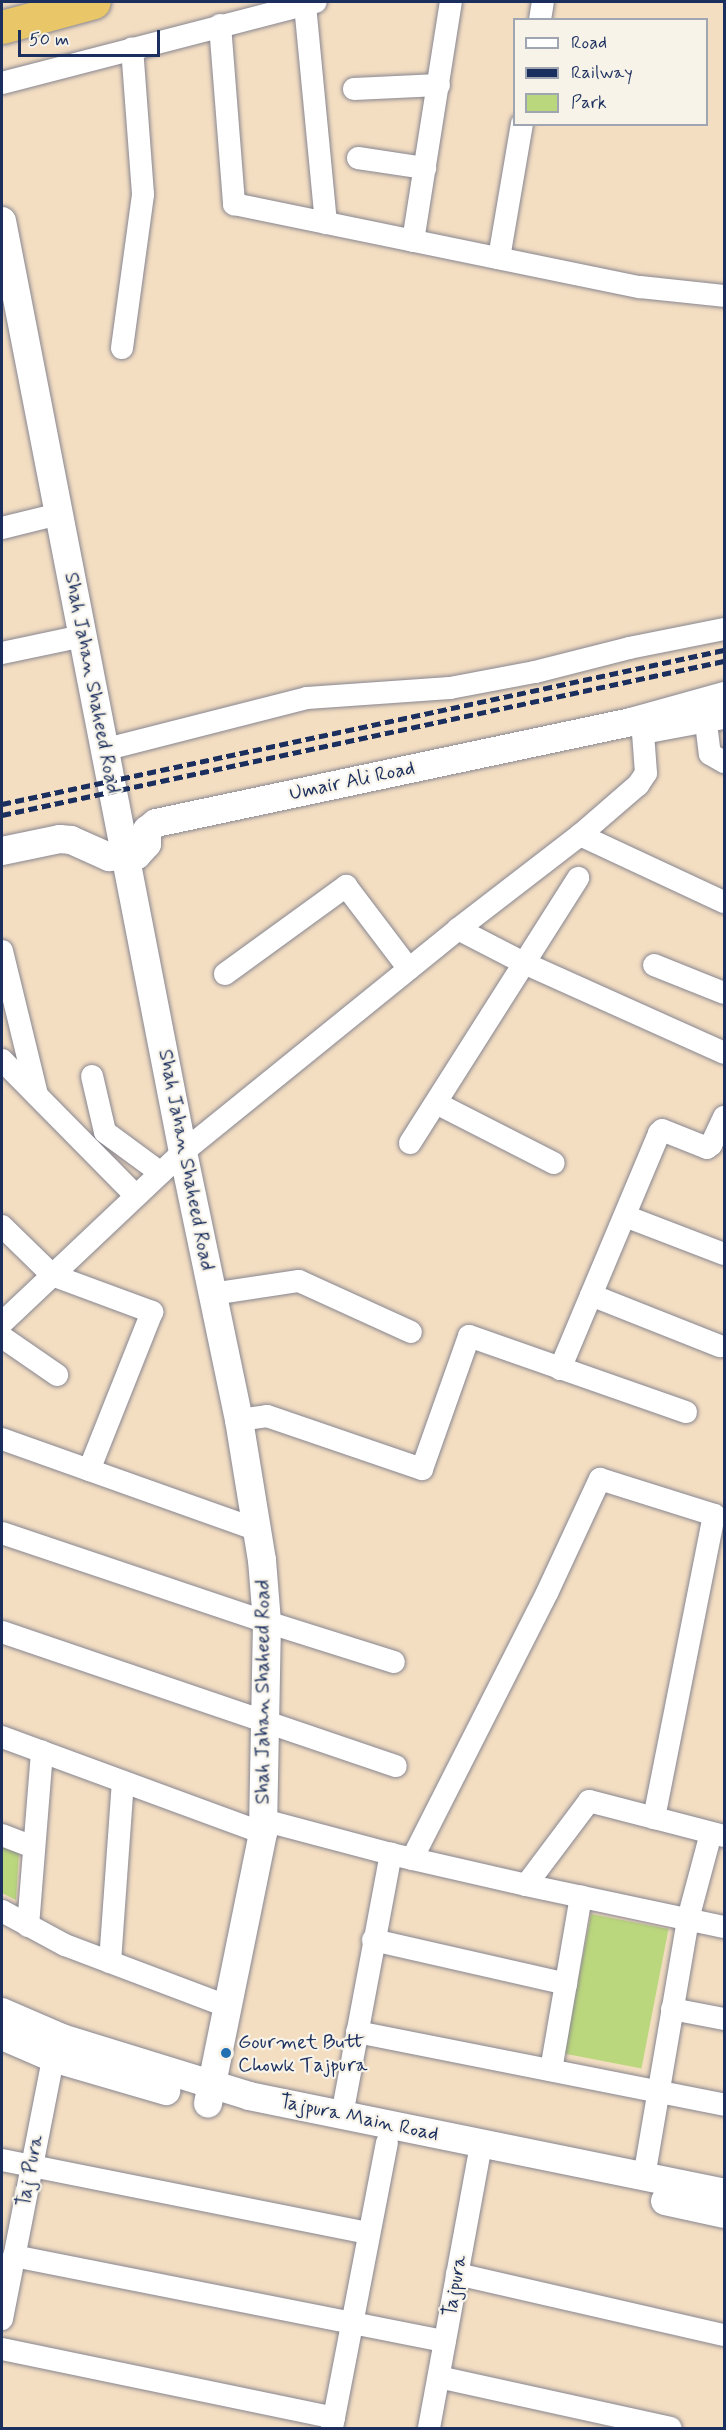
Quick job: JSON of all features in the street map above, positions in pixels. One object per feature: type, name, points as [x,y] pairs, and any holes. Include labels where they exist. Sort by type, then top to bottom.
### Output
[{"type":"highway","points":[[2,27],[94,2]]},
{"type":"street","points":[[413,241],[451,2]]},
{"type":"street","points":[[540,18],[543,2]]},
{"type":"street","points":[[2,83],[311,3],[326,223]]},
{"type":"street","points":[[220,25],[234,204],[640,287],[724,296]]},
{"type":"street","points":[[122,348],[143,194],[132,48]]},
{"type":"street","points":[[354,89],[439,85]]},
{"type":"street","points":[[499,258],[522,126]]},
{"type":"street","points":[[358,158],[425,168]]},
{"type":"street","name":"Shah Jahan Shaheed Road","points":[[2,221],[183,1152],[239,1420],[257,1530],[267,1622],[263,1827],[210,2094]]},
{"type":"street","points":[[2,528],[59,514]]},
{"type":"street","points":[[106,749],[307,698],[450,688],[535,672],[629,648],[724,629]]},
{"type":"street","points":[[2,653],[83,636]]},
{"type":"street","name":"Umair Ali Road","points":[[127,857],[137,855],[144,850],[147,830],[156,823],[637,727],[724,696]]},
{"type":"street","points":[[2,1323],[183,1152],[458,929],[580,835],[638,785],[646,773],[637,727],[715,720],[710,754],[724,762]]},
{"type":"street","points":[[580,835],[724,902]]},
{"type":"street","points":[[2,851],[60,839],[71,840],[109,857],[127,857]]},
{"type":"street","points":[[410,1143],[578,878]]},
{"type":"street","points":[[225,975],[346,886],[409,969]]},
{"type":"street","points":[[458,929],[524,963],[724,1053]]},
{"type":"street","points":[[2,951],[38,1096]]},
{"type":"street","points":[[654,964],[724,993]]},
{"type":"street","points":[[2,1060],[136,1196]]},
{"type":"street","points":[[92,1076],[105,1132],[161,1173]]},
{"type":"street","points":[[436,1103],[554,1163]]},
{"type":"street","points":[[560,1369],[662,1130],[706,1148],[711,1145],[724,1117]]},
{"type":"street","points":[[625,1216],[724,1254]]},
{"type":"street","points":[[2,1226],[52,1275],[152,1312],[89,1470]]},
{"type":"street","points":[[212,1294],[299,1281],[411,1332]]},
{"type":"street","points":[[591,1295],[720,1346]]},
{"type":"street","points":[[239,1420],[267,1416],[422,1469],[469,1336],[686,1412]]},
{"type":"street","points":[[2,1337],[57,1375]]},
{"type":"street","points":[[2,1439],[257,1530]]},
{"type":"street","points":[[342,2115],[373,1940],[402,1857],[547,1593],[600,1479],[714,1515],[654,1818]]},
{"type":"street","points":[[2,1533],[394,1662]]},
{"type":"street","points":[[2,1632],[396,1766]]},
{"type":"street","points":[[2,1737],[123,1782],[263,1827],[526,1886],[724,1927]]},
{"type":"street","points":[[28,1926],[42,1752]]},
{"type":"street","points":[[110,1962],[123,1782]]},
{"type":"street","points":[[526,1886],[589,1801],[718,1835],[688,1919],[644,2177]]},
{"type":"street","points":[[2,1835],[33,1847]]},
{"type":"street","points":[[551,2070],[581,1897]]},
{"type":"street","points":[[2,1911],[65,1945],[229,2007]]},
{"type":"street","points":[[373,1940],[566,1984]]},
{"type":"street","points":[[672,2009],[724,2019]]},
{"type":"street","name":"Tajpura Main Road","points":[[2,2012],[62,2038],[210,2094],[249,2096],[342,2115],[479,2153],[724,2214]]},
{"type":"street","points":[[357,2032],[724,2105]]},
{"type":"street","name":"Tajpura Main Road","points":[[2,2036],[53,2058],[210,2094],[387,2143],[479,2153],[644,2177],[724,2193]]},
{"type":"street","name":"Taj Pura","points":[[2,2319],[53,2058]]},
{"type":"street","points":[[2,2349],[333,2423],[387,2143]]},
{"type":"street","name":"Tajpura","points":[[429,2428],[479,2153]]},
{"type":"street","points":[[2,2160],[368,2233]]},
{"type":"street","points":[[14,2256],[445,2341]]},
{"type":"street","points":[[457,2274],[724,2335]]},
{"type":"street","points":[[439,2378],[670,2428]]},
{"type":"green space","points":[[2,1845],[19,1852],[16,1900],[2,1893]]},
{"type":"green space","points":[[591,1914],[669,1929],[641,2068],[564,2053]]},
{"type":"railway","points":[[2,804],[724,650]]},
{"type":"railway","points":[[2,815],[724,661]]},
{"type":"place","name":"Gourmet Butt Chowk Tajpura","points":[[226,2053]]}]
